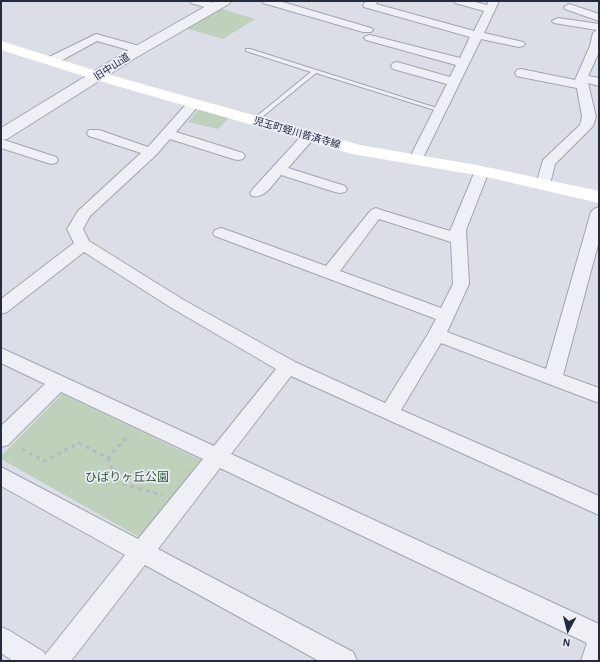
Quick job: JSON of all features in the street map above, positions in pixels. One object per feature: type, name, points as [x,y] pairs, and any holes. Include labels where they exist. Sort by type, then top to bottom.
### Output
[{"type":"main road","name":"児玉町蛭川普済寺線","points":[[3,48],[358,150],[482,171],[599,197]]},
{"type":"street","points":[[195,1],[219,4]]},
{"type":"street","points":[[267,1],[463,63]]},
{"type":"street","points":[[373,1],[368,4],[476,34],[519,44]]},
{"type":"street","points":[[416,159],[476,34],[492,5],[459,1]]},
{"type":"street","name":"旧中山道","points":[[1,135],[139,50],[219,4]]},
{"type":"street","points":[[569,7],[599,18]]},
{"type":"street","points":[[543,184],[548,162],[586,126],[593,123],[589,117],[582,82],[599,35],[558,21]]},
{"type":"street","points":[[51,61],[96,37],[139,50]]},
{"type":"street","points":[[397,66],[454,82]]},
{"type":"street","points":[[521,73],[582,82],[599,82]]},
{"type":"street","points":[[194,104],[151,152],[83,214],[75,228],[84,244],[176,303],[288,367],[599,506]]},
{"type":"street","points":[[94,133],[151,152]]},
{"type":"street","points":[[168,134],[238,156]]},
{"type":"street","points":[[257,193],[309,136]]},
{"type":"street","points":[[1,143],[51,160]]},
{"type":"street","points":[[278,170],[340,189]]},
{"type":"street","points":[[389,413],[437,335],[461,284],[458,230],[482,171]]},
{"type":"street","points":[[553,378],[599,212]]},
{"type":"street","points":[[329,273],[376,213],[458,239]]},
{"type":"street","points":[[220,233],[446,316]]},
{"type":"street","points":[[1,308],[84,244]]},
{"type":"street","points":[[437,335],[599,396]]},
{"type":"street","points":[[1,355],[599,636]]},
{"type":"street","points":[[55,661],[288,367]]},
{"type":"street","points":[[1,439],[59,382]]},
{"type":"street","points":[[1,476],[344,661]]},
{"type":"street","points":[[1,640],[35,661]]},
{"type":"street","points":[[594,661],[599,644]]},
{"type":"lane","points":[[248,50],[440,110]]},
{"type":"lane","points":[[254,121],[315,71]]},
{"type":"path","points":[[108,458],[141,421]]},
{"type":"path","points":[[22,449],[44,461],[79,443],[108,458],[116,482],[158,493],[180,503]]},
{"type":"green space","points":[[219,8],[255,19],[223,39],[185,28]]},
{"type":"green space","points":[[199,109],[229,118],[218,129],[188,122]]},
{"type":"green space","name":"ひばりヶ丘公園","points":[[62,394],[203,461],[139,537],[1,459],[1,456]]}]
